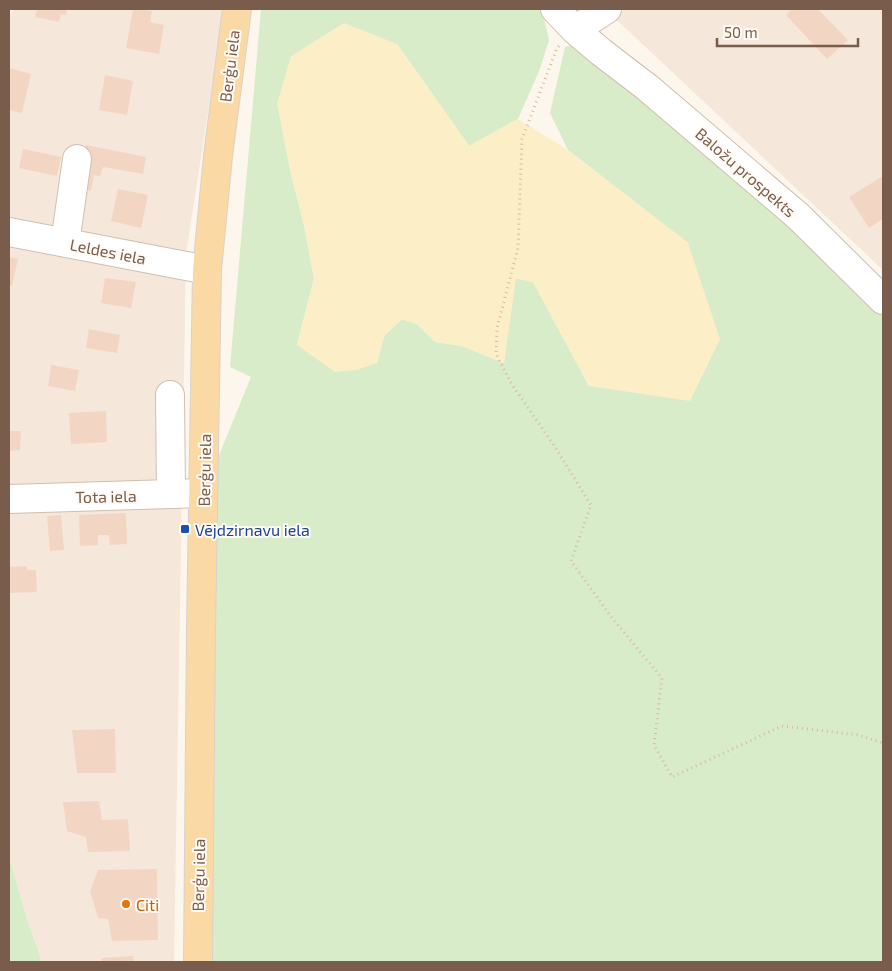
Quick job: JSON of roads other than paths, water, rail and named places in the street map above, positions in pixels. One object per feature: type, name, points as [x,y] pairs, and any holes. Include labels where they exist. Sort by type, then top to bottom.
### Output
[{"type":"main road","name":"Berģu iela","points":[[198,962],[207,270],[218,156],[237,9]]},
{"type":"street","points":[[555,9],[575,30],[607,9]]},
{"type":"street","name":"Baložu prospekts","points":[[575,30],[648,88],[798,216],[883,300]]},
{"type":"street","points":[[65,243],[77,159]]},
{"type":"street","name":"Leldes iela","points":[[9,232],[207,270]]},
{"type":"street","points":[[170,395],[171,494]]},
{"type":"street","name":"Tota iela","points":[[9,499],[204,494]]},
{"type":"place","name":"Vējdzirnavu iela","points":[[185,529]]},
{"type":"place","name":"Citi","points":[[126,904]]}]
